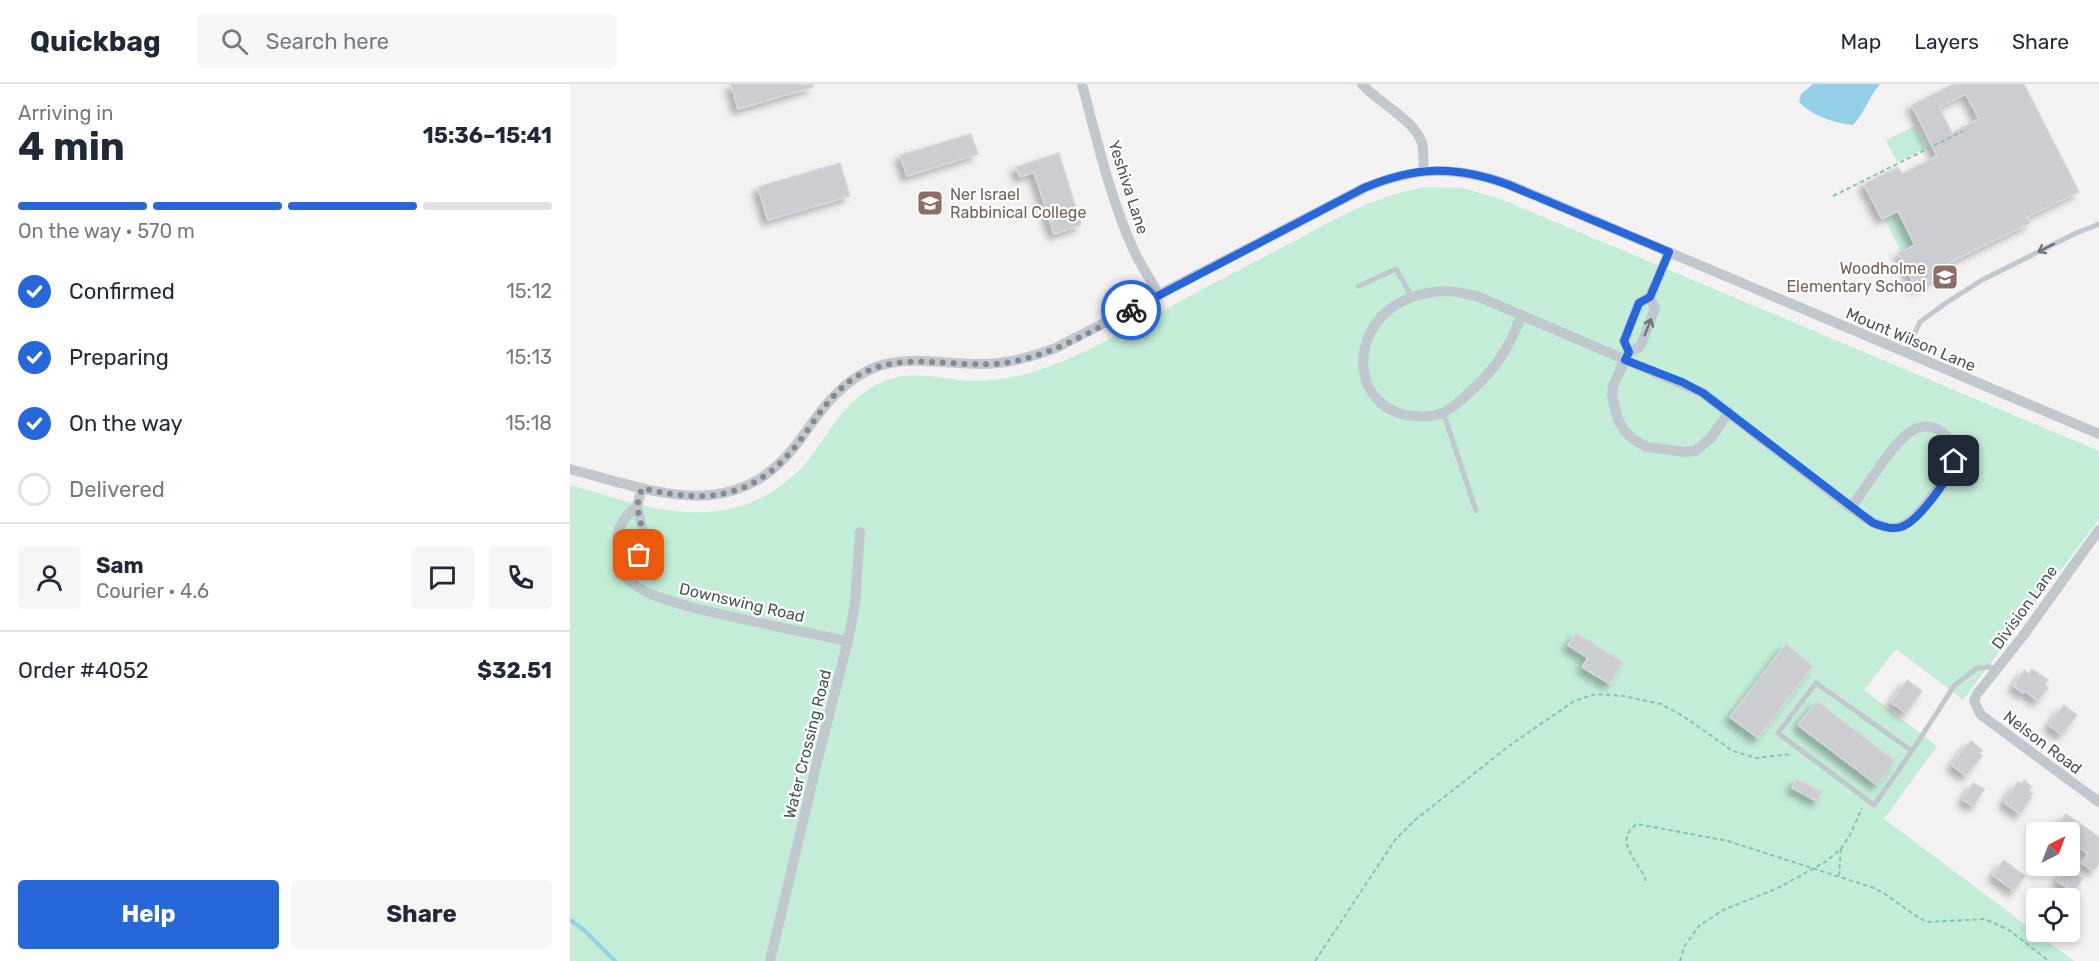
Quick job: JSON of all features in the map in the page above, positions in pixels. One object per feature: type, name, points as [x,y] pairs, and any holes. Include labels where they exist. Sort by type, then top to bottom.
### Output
[{"type":"street","name":"Yeshiva Lane","points":[[1082,84],[1103,163],[1134,251],[1159,295]]},
{"type":"street","points":[[1362,84],[1412,127],[1422,143],[1424,171]]},
{"type":"street","name":"Mount Wilson Lane","points":[[570,469],[676,495],[704,497],[741,489],[768,475],[781,464],[834,395],[862,373],[889,363],[909,360],[992,364],[1022,359],[1056,348],[1364,188],[1403,174],[1424,171],[1465,172],[1487,177],[2099,434]]},
{"type":"street","points":[[1627,356],[1624,341],[1639,303],[1650,297],[1669,252]]},
{"type":"street","points":[[1521,316],[1509,346],[1493,370],[1469,393],[1443,412],[1418,417],[1392,411],[1373,394],[1365,377],[1363,349],[1372,330],[1386,312],[1412,297],[1428,292],[1453,290],[1479,297],[1521,316],[1627,356],[1692,388],[1729,412],[1851,508],[1873,523],[1889,528],[1904,526],[1912,521],[1953,467],[1954,453],[1945,434],[1930,426],[1912,429],[1900,440],[1851,508]]},
{"type":"street","points":[[1650,297],[1655,309],[1640,347],[1627,356],[1613,386],[1614,408],[1624,430],[1634,440],[1647,447],[1684,452],[1695,451],[1710,439],[1729,412]]},
{"type":"street","points":[[632,583],[643,533],[637,506],[642,488]]},
{"type":"street","points":[[632,583],[619,567],[617,544],[623,517],[637,506]]},
{"type":"street","name":"Division Lane","points":[[1974,701],[2099,530]]},
{"type":"street","name":"Water Crossing Road","points":[[770,961],[848,641],[855,604],[860,532]]},
{"type":"street","name":"Downswing Road","points":[[632,583],[663,599],[725,615],[848,641]]},
{"type":"street","name":"Nelson Road","points":[[1974,701],[1981,715],[2099,802]]},
{"type":"lane","points":[[1906,354],[1920,322],[1946,303],[1982,280],[2099,224]]},
{"type":"lane","points":[[1359,286],[1395,269],[1412,297]]},
{"type":"lane","points":[[1443,412],[1476,511]]},
{"type":"lane","points":[[1912,751],[1816,683],[1778,733],[1874,805],[1912,751],[1954,686],[1977,668],[1997,669]]},
{"type":"path","points":[[1833,196],[1963,131]]},
{"type":"path","points":[[1315,961],[1395,840],[1415,820],[1509,746],[1574,701],[1596,694],[1623,696],[1661,704],[1683,716],[1733,751],[1756,758],[1804,753]]},
{"type":"path","points":[[1680,961],[1684,947],[1699,926],[1724,910],[1776,889],[1825,862],[1841,849],[1866,799]]},
{"type":"path","points":[[1646,881],[1643,871],[1630,854],[1626,843],[1627,834],[1637,824],[1728,840],[1839,876],[1889,895],[1918,918],[1927,922],[1985,919],[2009,930],[2049,961]]},
{"type":"path","points":[[1839,876],[1841,849]]},
{"type":"green space","points":[[1915,126],[1926,148],[1897,162],[1886,140]]},
{"type":"green space","points":[[1425,187],[1463,188],[1503,200],[2099,451],[2099,519],[1963,700],[1896,649],[1864,690],[1937,746],[1884,819],[2026,925],[2026,942],[2049,942],[2074,961],[570,961],[570,485],[666,510],[713,512],[737,507],[761,498],[789,480],[807,462],[851,403],[884,381],[918,375],[974,381],[992,380],[1019,376],[1045,368],[1100,344],[1340,217],[1373,202]]},
{"type":"green space","points":[[1898,211],[1915,245],[1901,252],[1884,218]]},
{"type":"water","points":[[1813,84],[1880,84],[1853,125],[1824,118],[1799,102],[1801,94]]},
{"type":"building","points":[[731,84],[813,84],[813,87],[738,109]]},
{"type":"building","points":[[1954,84],[2024,84],[2079,192],[2027,217],[2030,223],[1947,264],[1950,271],[1916,288],[1899,253],[1915,245],[1898,211],[1882,219],[1864,184],[1898,167],[1902,174],[1937,156],[1912,105]],"holes":[[[1966,94],[1979,119],[1952,133],[1939,107]]]},
{"type":"building","points":[[971,134],[978,154],[907,176],[900,155]]},
{"type":"building","points":[[1059,153],[1081,225],[1054,234],[1034,172],[1020,177],[1016,167]]},
{"type":"building","points":[[840,163],[850,196],[768,220],[758,187]]},
{"type":"building","points":[[1576,633],[1623,662],[1610,684],[1582,667],[1588,658],[1568,645]]},
{"type":"building","points":[[1786,644],[1813,666],[1758,738],[1730,717]]},
{"type":"building","points":[[2032,669],[2048,680],[2045,685],[2048,688],[2038,701],[2014,686],[2024,670],[2029,674]]},
{"type":"building","points":[[1907,680],[1922,691],[1906,713],[1891,702]]},
{"type":"building","points":[[1817,701],[1895,761],[1877,785],[1798,725]]},
{"type":"building","points":[[2064,705],[2077,715],[2062,735],[2049,725]]},
{"type":"building","points":[[1971,741],[1982,750],[1980,753],[1982,756],[1966,776],[1952,765]]},
{"type":"building","points":[[1796,779],[1822,792],[1817,801],[1792,788]]},
{"type":"building","points":[[2024,780],[2032,787],[2029,790],[2033,793],[2020,814],[2005,803],[2005,800],[2018,782],[2021,784]]},
{"type":"building","points":[[1973,783],[1984,789],[1974,806],[1963,800]]},
{"type":"building","points":[[2066,814],[2077,822],[2059,822]]},
{"type":"building","points":[[2080,824],[2099,837],[2099,863],[2093,871],[2082,863],[2088,854],[2080,848]]},
{"type":"building","points":[[2004,860],[2025,876],[2014,891],[1993,875]]},
{"type":"building","points":[[2060,876],[2083,878],[2077,888],[2068,888],[2057,881]]},
{"type":"waterway","points":[[570,920],[584,930],[615,961]]},
{"type":"way so far","points":[[639,555],[643,533],[637,506],[642,488],[704,497],[725,494],[757,481],[781,464],[795,449],[834,395],[862,373],[901,361],[992,364],[1022,359],[1056,348],[1131,310]]},
{"type":"place","name":"Ner Israel Rabbinical College","points":[[930,203]]},
{"type":"place","name":"Woodholme Elementary School","points":[[1945,277]]},
{"type":"route","points":[[1131,310],[1310,215],[1383,180],[1424,171],[1465,172],[1509,185],[1669,252],[1650,297],[1639,303],[1624,341],[1629,352],[1625,360],[1682,382],[1703,393],[1873,523],[1897,528],[1912,521],[1950,472],[1954,461]]}]
